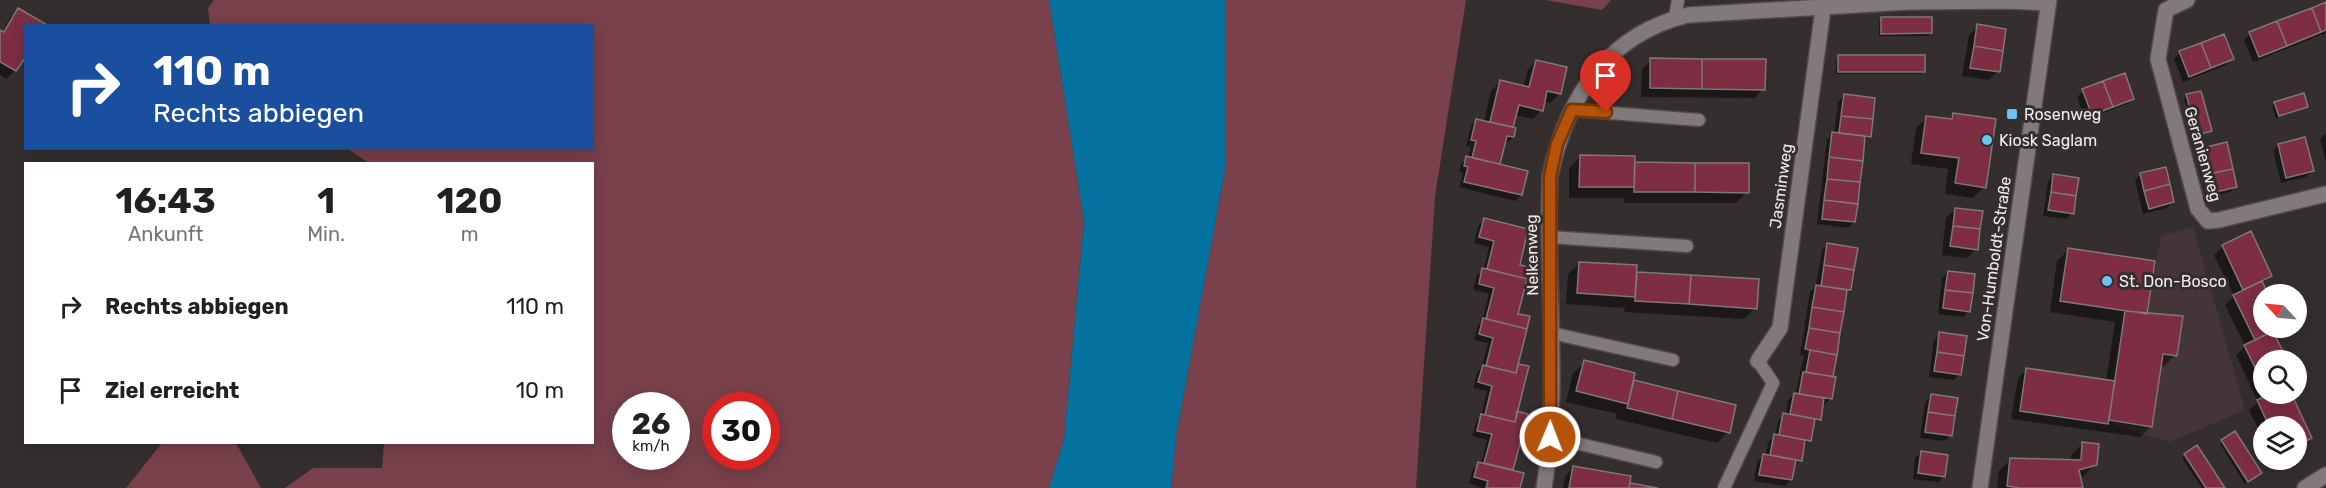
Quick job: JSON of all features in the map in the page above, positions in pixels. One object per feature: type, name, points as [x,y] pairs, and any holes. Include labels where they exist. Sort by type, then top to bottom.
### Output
[{"type":"street","name":"Geranienweg","points":[[2187,0],[2166,10],[2158,59],[2198,209],[2208,221],[2218,220],[2326,194]]},
{"type":"street","name":"Nelkenweg","points":[[1544,488],[1550,437],[1550,176],[1557,144],[1572,110],[1597,71],[1614,51],[1648,29],[1688,15],[1786,8],[1823,9],[1871,3],[2049,1]]},
{"type":"street","name":"Von-Humboldt-Straße","points":[[1980,488],[2049,1]]},
{"type":"street","name":"Jasminweg","points":[[1758,361],[1780,328],[1823,9]]},
{"type":"street","points":[[2305,488],[2326,475]]},
{"type":"lane","points":[[1675,18],[1678,0]]},
{"type":"lane","points":[[1572,110],[1699,120]]},
{"type":"lane","points":[[1549,237],[1687,246]]},
{"type":"lane","points":[[1551,333],[1673,360]]},
{"type":"lane","points":[[1724,488],[1773,383],[1758,361]]},
{"type":"lane","points":[[1550,437],[1656,462]]},
{"type":"shaded area","points":[[214,0],[1049,0],[1084,221],[1064,439],[1049,488],[285,488],[313,468],[382,468],[384,444],[594,444],[594,162],[368,162],[350,150],[594,150],[594,24],[210,24],[208,8]]},
{"type":"shaded area","points":[[1225,0],[1466,0],[1435,196],[1416,488],[1171,488],[1176,436],[1225,169]]},
{"type":"shaded area","points":[[1545,0],[1611,0],[1602,10]]},
{"type":"shaded area","points":[[2193,227],[2245,410],[2169,442],[2108,424],[2125,311],[2147,314],[2161,236]]},
{"type":"shaded area","points":[[161,444],[237,444],[261,488],[126,488]]},
{"type":"water","points":[[1049,0],[1225,0],[1225,169],[1176,436],[1171,488],[1049,488],[1064,439],[1084,221]]},
{"type":"building","points":[[2326,2],[2326,30],[2321,32],[2312,8]]},
{"type":"building","points":[[18,8],[46,24],[24,24],[24,60],[16,71],[0,62],[0,30],[4,32]]},
{"type":"building","points":[[2312,8],[2321,32],[2287,46],[2277,21]]},
{"type":"building","points":[[1881,17],[1932,17],[1932,33],[1881,34]]},
{"type":"building","points":[[2277,21],[2287,46],[2259,57],[2249,32]]},
{"type":"building","points":[[1977,24],[2006,29],[2003,51],[1974,46]]},
{"type":"building","points":[[2224,34],[2234,59],[2211,68],[2201,43]]},
{"type":"building","points":[[2201,43],[2211,68],[2189,77],[2179,51]]},
{"type":"building","points":[[1974,46],[2003,51],[2000,72],[1970,68]]},
{"type":"building","points":[[1838,55],[1925,55],[1925,72],[1838,72]]},
{"type":"building","points":[[1650,58],[1702,59],[1702,89],[1650,88]]},
{"type":"building","points":[[1702,59],[1766,59],[1765,90],[1702,89]]},
{"type":"building","points":[[1536,60],[1567,67],[1561,94],[1547,91],[1543,111],[1519,105],[1513,127],[1490,122],[1500,80],[1529,87]]},
{"type":"building","points":[[2125,73],[2134,99],[2113,107],[2103,81]]},
{"type":"building","points":[[2103,81],[2113,107],[2092,115],[2082,89]]},
{"type":"building","points":[[2201,91],[2212,131],[2197,135],[2186,94]]},
{"type":"building","points":[[2304,93],[2308,107],[2279,116],[2274,102]]},
{"type":"building","points":[[1844,94],[1875,98],[1873,119],[1841,116]]},
{"type":"building","points":[[1953,113],[1996,119],[1986,188],[1955,183],[1959,158],[1921,153],[1926,116],[1952,119]]},
{"type":"building","points":[[1841,116],[1873,119],[1871,137],[1839,133]]},
{"type":"building","points":[[1476,119],[1516,128],[1514,137],[1507,136],[1500,164],[1472,158],[1476,141],[1471,140]]},
{"type":"building","points":[[1832,132],[1865,136],[1863,161],[1829,157]]},
{"type":"building","points":[[2305,137],[2314,171],[2286,178],[2278,144]]},
{"type":"building","points":[[2227,142],[2233,169],[2208,174],[2202,148]]},
{"type":"building","points":[[1580,155],[1635,156],[1634,187],[1579,187]]},
{"type":"building","points":[[1466,156],[1528,171],[1522,195],[1464,182],[1468,167],[1464,166]]},
{"type":"building","points":[[1829,157],[1863,161],[1860,182],[1827,179]]},
{"type":"building","points":[[1635,162],[1695,163],[1695,192],[1634,192]]},
{"type":"building","points":[[1695,163],[1749,163],[1749,193],[1695,192]]},
{"type":"building","points":[[2166,167],[2170,184],[2144,191],[2140,173]]},
{"type":"building","points":[[2233,169],[2237,187],[2212,193],[2208,174]]},
{"type":"building","points":[[2053,174],[2079,178],[2076,196],[2051,192]]},
{"type":"building","points":[[1827,179],[1860,182],[1858,204],[1824,200]]},
{"type":"building","points":[[2170,184],[2174,202],[2149,209],[2144,191]]},
{"type":"building","points":[[2051,192],[2076,196],[2074,214],[2048,210]]},
{"type":"building","points":[[1824,200],[1858,204],[1855,222],[1822,219]]},
{"type":"building","points":[[1955,208],[1983,211],[1980,229],[1953,226]]},
{"type":"building","points":[[1484,218],[1528,229],[1520,265],[1530,267],[1527,279],[1487,269],[1494,241],[1479,237]]},
{"type":"building","points":[[1953,226],[1980,229],[1978,250],[1950,246]]},
{"type":"building","points":[[2251,231],[2272,276],[2243,290],[2222,245]]},
{"type":"building","points":[[1827,243],[1858,248],[1854,270],[1824,265]]},
{"type":"building","name":"St. Don-Bosco","points":[[2068,248],[2155,261],[2147,314],[2060,301]]},
{"type":"building","points":[[1579,262],[1637,265],[1635,297],[1577,293]]},
{"type":"building","points":[[1824,265],[1854,270],[1851,290],[1821,286]]},
{"type":"building","points":[[1482,268],[1527,279],[1518,314],[1530,316],[1527,329],[1486,319],[1494,288],[1479,284]]},
{"type":"building","points":[[1948,271],[1975,274],[1973,293],[1945,290]]},
{"type":"building","points":[[1637,272],[1691,275],[1689,304],[1635,301]]},
{"type":"building","points":[[1691,275],[1759,279],[1757,309],[1689,304]]},
{"type":"building","points":[[1816,285],[1847,290],[1844,312],[1812,307]]},
{"type":"building","points":[[2253,285],[2253,336],[2233,295]]},
{"type":"building","points":[[1945,290],[1973,293],[1970,312],[1943,308]]},
{"type":"building","points":[[1812,307],[1844,312],[1840,333],[1809,328]]},
{"type":"building","points":[[2125,311],[2183,316],[2177,356],[2163,354],[2152,427],[2109,420]]},
{"type":"building","points":[[1483,318],[1527,329],[1516,373],[1486,366],[1493,338],[1479,334]]},
{"type":"building","points":[[1809,328],[1840,333],[1837,355],[1805,349]]},
{"type":"building","points":[[1939,332],[1967,336],[1964,356],[1937,352]]},
{"type":"building","points":[[2258,338],[2276,338],[2282,350],[2253,350],[2253,363],[2244,345]]},
{"type":"building","points":[[1810,350],[1837,355],[1833,377],[1806,372]]},
{"type":"building","points":[[1937,352],[1964,356],[1961,375],[1934,371]]},
{"type":"building","points":[[1584,360],[1635,373],[1628,404],[1576,391]]},
{"type":"building","points":[[1518,364],[1529,366],[1515,422],[1485,415],[1492,386],[1478,382],[1483,365],[1516,373]]},
{"type":"building","points":[[2026,368],[2115,381],[2108,424],[2020,411]]},
{"type":"building","points":[[1803,372],[1836,377],[1832,399],[1799,394]]},
{"type":"building","points":[[1634,380],[1678,391],[1672,419],[1627,408]]},
{"type":"building","points":[[1678,391],[1736,405],[1730,433],[1672,419]]},
{"type":"building","points":[[1794,393],[1824,398],[1821,420],[1790,414]]},
{"type":"building","points":[[1931,394],[1958,398],[1955,416],[1928,412]]},
{"type":"building","points":[[2259,404],[2296,404],[2302,416],[2264,416]]},
{"type":"building","points":[[1517,411],[1528,414],[1513,470],[1484,463],[1492,434],[1477,431],[1481,414],[1515,422]]},
{"type":"building","points":[[1928,412],[1955,416],[1952,436],[1925,432]]},
{"type":"building","points":[[1783,413],[1815,419],[1811,441],[1779,435]]},
{"type":"building","points":[[2307,427],[2312,438],[2307,440]]},
{"type":"building","points":[[2235,431],[2253,459],[2253,470],[2260,470],[2262,473],[2248,482],[2221,440]]},
{"type":"building","points":[[1774,434],[1805,440],[1802,461],[1770,455]]},
{"type":"building","points":[[2082,442],[2099,444],[2097,465],[2079,470],[2083,488],[2007,486],[2010,458],[2081,460]]},
{"type":"building","points":[[2197,445],[2225,488],[2206,488],[2184,454]]},
{"type":"building","points":[[1921,451],[1948,455],[1945,477],[1918,473]]},
{"type":"building","points":[[1763,454],[1796,460],[1792,480],[1759,475]]},
{"type":"building","points":[[1478,462],[1524,473],[1520,488],[1486,488],[1488,481],[1474,477]]},
{"type":"building","points":[[1573,466],[1631,476],[1629,488],[1569,488]]},
{"type":"building","points":[[1630,483],[1658,488],[1629,488]]},
{"type":"place","name":"Rosenweg","points":[[2012,114]]},
{"type":"place","name":"Kiosk Saglam","points":[[1987,140]]},
{"type":"place","name":"St. Don-Bosco","points":[[2107,281]]},
{"type":"route","points":[[1550,437],[1551,274],[1548,209],[1550,176],[1557,144],[1572,110],[1606,112]]}]
